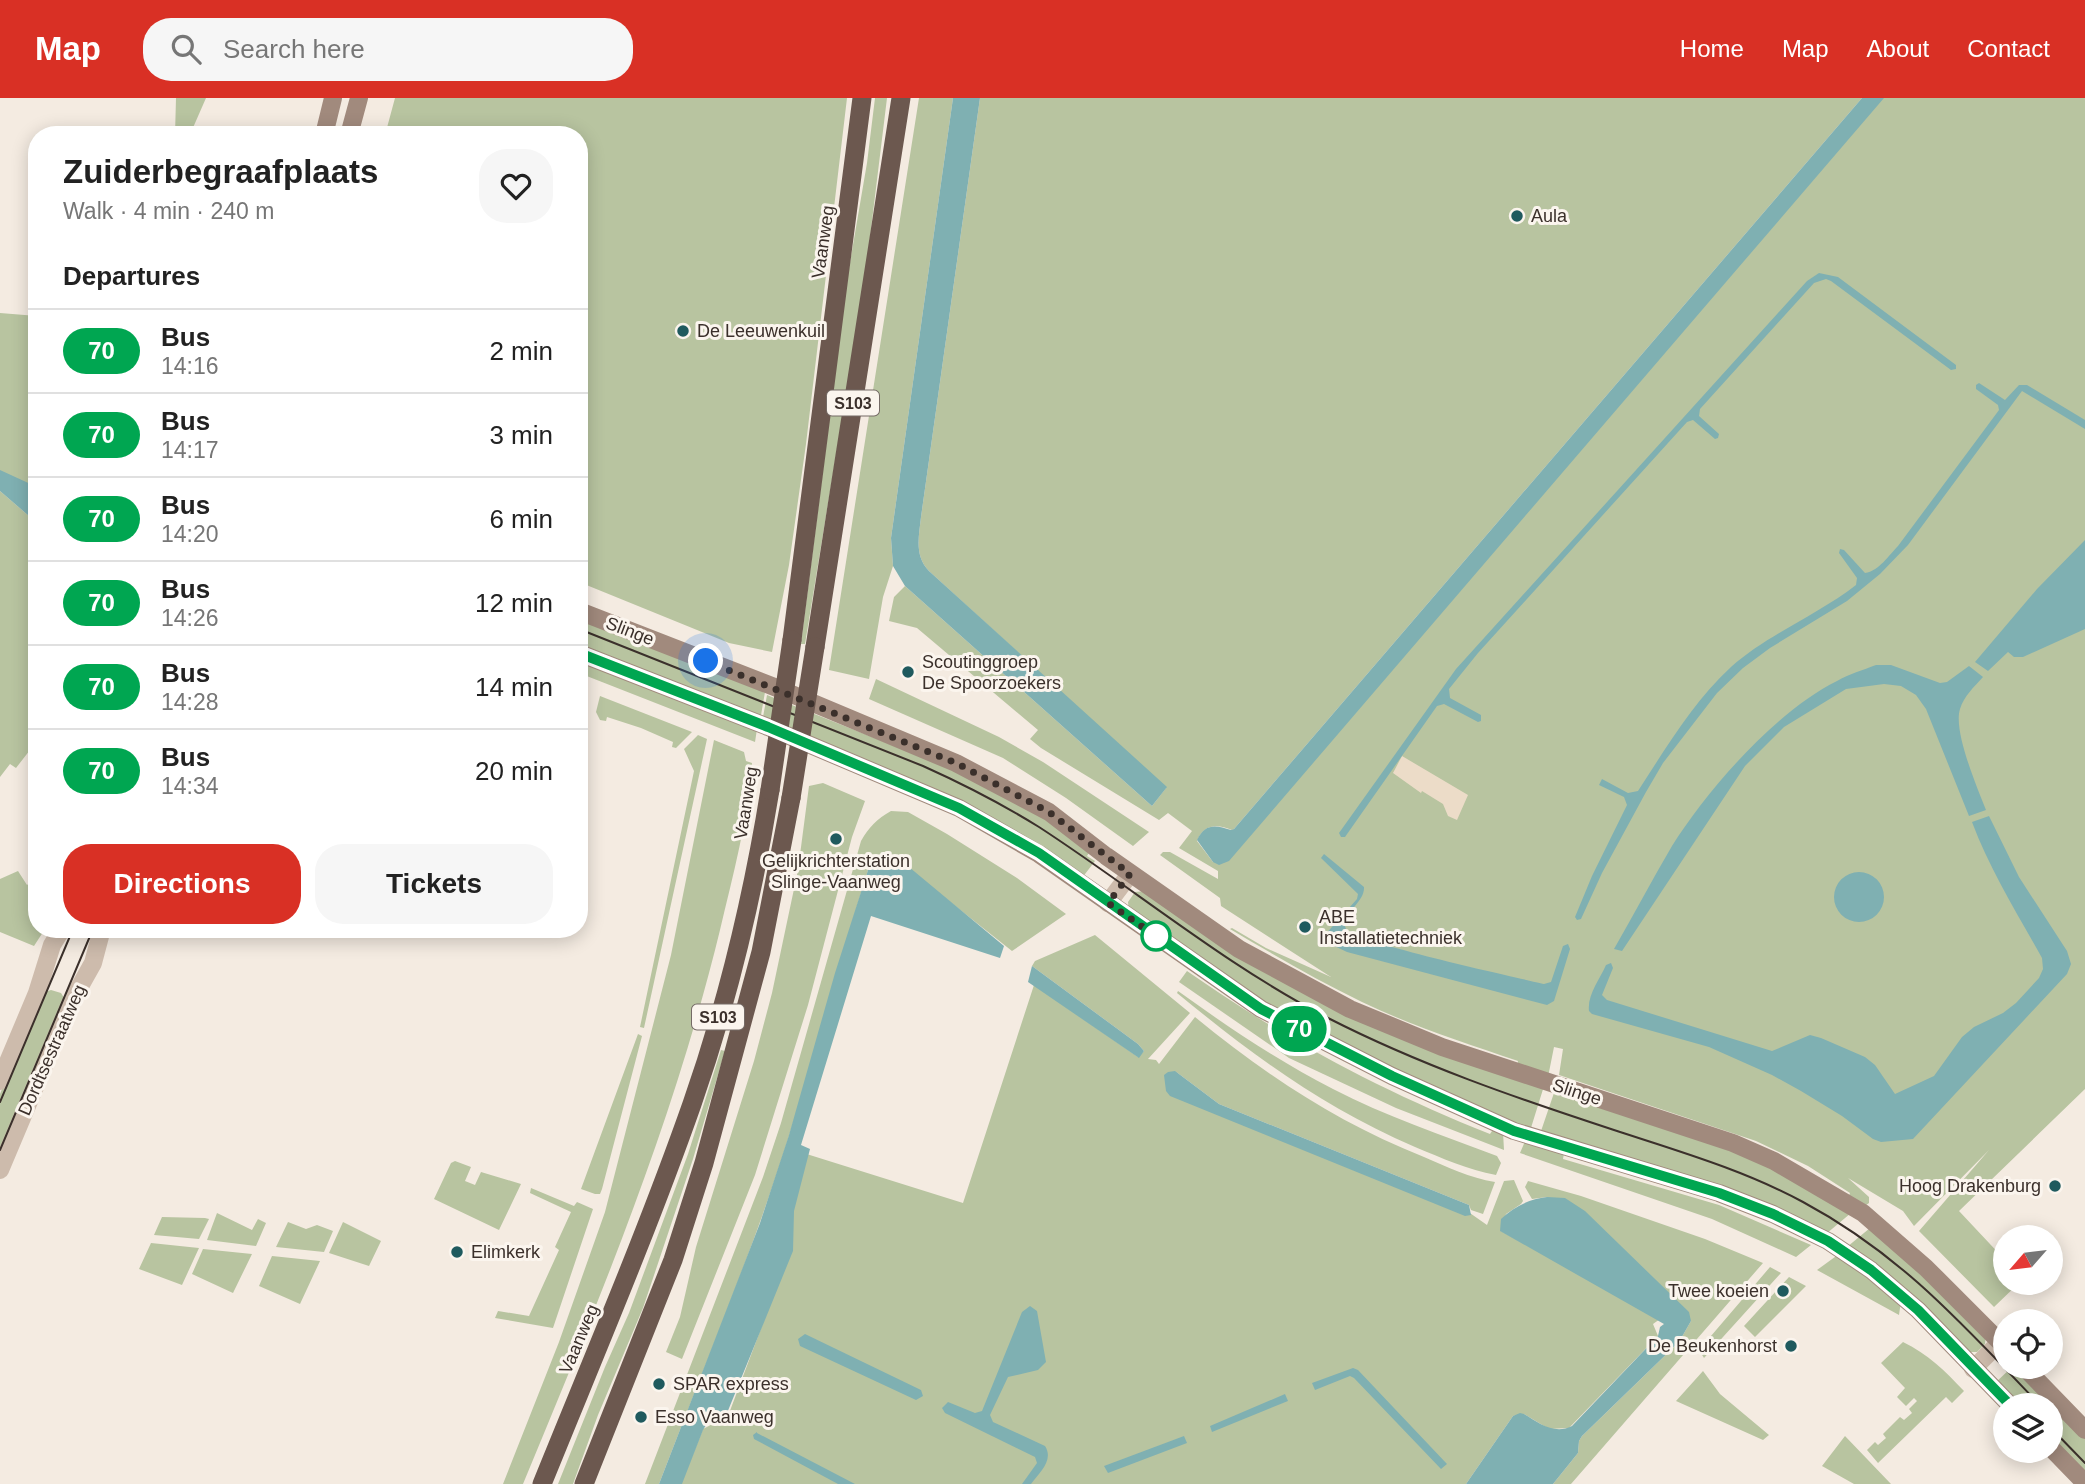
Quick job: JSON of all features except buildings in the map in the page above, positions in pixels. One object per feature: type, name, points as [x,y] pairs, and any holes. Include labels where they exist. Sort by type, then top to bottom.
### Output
[{"type":"highway","name":"Vaanweg","points":[[542,1484],[614,1311],[693,1102],[739,941],[762,842],[792,640],[862,98]]},
{"type":"highway","name":"S103","points":[[584,1484],[673,1259],[724,1094],[761,952],[791,798],[901,98]]},
{"type":"highway","points":[[646,1331],[647,1366]]},
{"type":"main road","points":[[326,126],[333,98]]},
{"type":"main road","points":[[351,126],[359,98]]},
{"type":"main road","name":"Slinge","points":[[588,615],[782,690],[956,763],[1049,812],[1130,874],[1238,949],[1350,1009],[1442,1047],[1733,1143],[1774,1160],[1863,1213],[1926,1268],[1993,1335]]},
{"type":"main road","points":[[588,657],[768,727],[959,808],[1039,853],[1261,1009],[1392,1076],[1514,1131],[1719,1193],[1773,1214],[1828,1241],[1881,1278],[1918,1310],[1998,1393]]},
{"type":"main road","points":[[2036,1379],[2085,1430]]},
{"type":"main road","points":[[2063,1460],[2085,1483]]},
{"type":"street","points":[[1108,903],[1130,874]]},
{"type":"street","name":"Dordtsestraatweg","points":[[0,1081],[57,938]]},
{"type":"street","name":"Dordtsestraatweg","points":[[0,1170],[70,1004],[93,962],[100,938]]},
{"type":"street","name":"Slinge","points":[[1973,1369],[1993,1353]]},
{"type":"green space","points":[[176,98],[206,98],[194,126],[175,126]]},
{"type":"green space","name":"De Leeuwenkuil","points":[[395,98],[847,98],[806,444],[789,565],[772,652],[729,643],[588,586],[588,126],[387,126]]},
{"type":"green space","points":[[875,98],[887,98],[865,278],[805,644],[801,644],[847,280]]},
{"type":"green space","points":[[919,98],[953,98],[891,538],[893,566],[883,597],[869,679],[829,670]]},
{"type":"green space","points":[[980,98],[1862,98],[1234,829],[1216,826],[1203,831],[1197,841],[1213,862],[1873,98],[2085,98],[2085,1089],[1959,1211],[1993,1247],[1993,1295],[2006,1295],[1994,1307],[1919,1231],[1989,1150],[1914,1226],[1903,1211],[1848,1178],[1869,1197],[1869,1203],[1862,1208],[1848,1198],[1850,1193],[1808,1166],[1756,1141],[1559,1075],[1563,1049],[1554,1047],[1548,1077],[1517,1067],[1518,1061],[1419,1026],[1362,1002],[1230,929],[1331,977],[1221,906],[1220,898],[1160,855],[1170,852],[1218,879],[1218,871],[1179,848],[1192,831],[1168,813],[1159,820],[1041,748],[1030,739],[1038,730],[917,628],[889,621],[894,597],[905,586],[1152,806],[1166,788],[929,571],[919,552],[921,517]]},
{"type":"green space","points":[[0,313],[28,315],[28,492],[0,480]]},
{"type":"green space","points":[[0,491],[28,515],[28,753],[16,768],[10,764],[0,777]]},
{"type":"green space","points":[[588,623],[765,692],[760,721],[588,653]]},
{"type":"green space","points":[[588,662],[757,729],[755,742],[588,677]]},
{"type":"green space","points":[[876,679],[999,737],[1043,762],[1149,832],[1133,846],[1066,798],[1003,758],[869,699]]},
{"type":"green space","points":[[767,695],[962,773],[1044,818],[1090,851],[1087,856],[1095,861],[1082,878],[763,717]]},
{"type":"green space","points":[[600,696],[692,732],[676,748],[672,747],[673,742],[641,728],[607,717],[606,721],[600,720],[596,712]]},
{"type":"green space","points":[[698,735],[707,739],[644,1028],[640,1027],[694,771],[684,749]]},
{"type":"green space","points":[[714,740],[744,752],[746,761],[752,763],[739,847],[701,1002],[657,1142],[632,1211],[551,1416],[523,1484],[503,1484],[559,1342],[605,1212],[671,955]]},
{"type":"green space","points":[[823,783],[865,801],[852,837],[808,1005],[755,1175],[682,1359],[666,1352],[680,1317],[696,1247],[754,1061],[772,993],[798,870],[809,786]]},
{"type":"green space","points":[[891,811],[908,812],[947,834],[1017,878],[1066,914],[1012,951],[896,859],[869,867],[775,1180],[659,1484],[645,1484],[763,1177],[781,1123],[861,841],[874,824]]},
{"type":"green space","points":[[18,871],[28,884],[28,938],[39,938],[34,946],[0,932],[0,879]]},
{"type":"green space","points":[[1145,891],[1235,952],[1544,1086],[1530,1131],[1434,1092],[1259,1000],[1129,912],[1128,902],[1135,892]]},
{"type":"green space","points":[[1095,935],[1190,1013],[1148,1059],[1156,1060],[1159,1064],[1195,1017],[1276,1078],[1362,1129],[1450,1168],[1495,1182],[1483,1214],[1471,1210],[1469,1205],[1219,1104],[1175,1071],[1213,1105],[1467,1211],[1487,1225],[1504,1181],[1514,1180],[1523,1201],[1506,1214],[1501,1231],[1660,1319],[1653,1324],[1658,1336],[1569,1428],[1549,1429],[1524,1414],[1513,1416],[1466,1484],[681,1484],[703,1429],[728,1416],[789,1254],[797,1151],[963,1203],[1034,985],[1138,1057],[1144,1051],[1032,966],[1035,961]]},
{"type":"green space","points":[[1187,971],[1260,1019],[1371,1081],[1490,1134],[1494,1128],[1503,1132],[1504,1150],[1396,1108],[1289,1058],[1179,982]]},
{"type":"green space","points":[[51,990],[61,993],[66,1001],[0,1160],[0,1094],[42,993]]},
{"type":"green space","points":[[1178,991],[1254,1043],[1333,1089],[1393,1117],[1497,1156],[1501,1163],[1496,1175],[1465,1167],[1415,1147],[1349,1115],[1262,1059],[1177,993]]},
{"type":"green space","points":[[638,1034],[642,1036],[602,1189],[600,1194],[595,1194],[581,1189]]},
{"type":"green space","points":[[721,1050],[725,1051],[693,1159],[643,1308],[598,1415],[573,1484],[558,1484],[629,1313],[688,1154]]},
{"type":"green space","points":[[1555,1090],[1771,1165],[1851,1213],[1826,1234],[1540,1134]]},
{"type":"green space","points":[[1526,1139],[1564,1153],[1563,1159],[1719,1205],[1811,1245],[1796,1257],[1712,1219],[1520,1153]]},
{"type":"green space","points":[[455,1161],[471,1167],[465,1181],[475,1185],[481,1172],[521,1184],[499,1230],[434,1199],[451,1163]]},
{"type":"green space","points":[[1528,1181],[1581,1196],[1705,1239],[1763,1263],[1571,1484],[1553,1484],[1578,1453],[1582,1436],[1679,1342],[1691,1321],[1547,1197],[1532,1199],[1525,1187]]},
{"type":"green space","points":[[531,1188],[574,1206],[577,1202],[593,1209],[553,1328],[495,1318],[498,1311],[529,1316],[559,1250],[555,1247],[571,1212],[530,1193]]},
{"type":"green space","points":[[217,1213],[252,1230],[258,1219],[266,1223],[256,1246],[207,1240]]},
{"type":"green space","points":[[162,1217],[209,1219],[199,1239],[154,1235]]},
{"type":"green space","points":[[288,1222],[306,1229],[317,1225],[333,1231],[324,1252],[276,1247]]},
{"type":"green space","points":[[343,1222],[381,1241],[369,1266],[329,1253]]},
{"type":"green space","points":[[1870,1228],[1986,1334],[1985,1344],[1977,1352],[1966,1352],[1847,1247]]},
{"type":"green space","points":[[151,1243],[199,1248],[182,1285],[139,1269]]},
{"type":"green space","points":[[203,1249],[252,1254],[233,1293],[192,1274]]},
{"type":"green space","points":[[1839,1254],[1901,1301],[1899,1315],[1817,1270]]},
{"type":"green space","points":[[272,1256],[320,1261],[300,1304],[259,1286]]},
{"type":"green space","points":[[1770,1267],[1781,1273],[1704,1358],[1699,1350]]},
{"type":"green space","points":[[1789,1277],[1806,1286],[1755,1337],[1744,1326]]},
{"type":"green space","points":[[1903,1342],[1936,1364],[1964,1391],[1952,1403],[1946,1397],[1878,1463],[1867,1450],[1875,1442],[1878,1445],[1886,1438],[1883,1434],[1900,1417],[1904,1420],[1912,1413],[1909,1409],[1917,1401],[1914,1398],[1906,1406],[1897,1397],[1905,1388],[1881,1363]]},
{"type":"green space","points":[[1703,1371],[1720,1394],[1769,1435],[1763,1440],[1676,1401]]},
{"type":"green space","points":[[1999,1379],[2029,1379],[2042,1393],[2003,1393],[1994,1384]]},
{"type":"green space","points":[[2063,1414],[2085,1437],[2085,1478],[2063,1455]]},
{"type":"green space","points":[[1845,1436],[1891,1484],[1854,1484],[1822,1466]]},
{"type":"shaded area","points":[[1402,756],[1468,795],[1457,820],[1448,816],[1443,804],[1422,791],[1421,793],[1393,773]]},
{"type":"water","points":[[953,98],[980,98],[921,517],[919,552],[929,571],[1167,787],[1152,806],[905,586],[893,566],[891,538]]},
{"type":"water","points":[[1862,98],[1884,98],[1229,861],[1219,865],[1213,862],[1197,840],[1200,834],[1211,827],[1234,829]]},
{"type":"water","points":[[1819,273],[1838,277],[1956,365],[1956,369],[1951,370],[1831,281],[1826,279],[1814,283],[1700,409],[1699,416],[1719,434],[1718,438],[1715,439],[1693,420],[1687,422],[1478,653],[1449,689],[1450,698],[1481,715],[1481,721],[1478,722],[1444,704],[1437,706],[1345,837],[1341,837],[1339,833],[1456,669],[1807,281]]},
{"type":"water","points":[[1979,383],[2005,400],[2019,385],[2027,385],[2085,420],[2085,429],[2022,391],[1908,545],[1880,574],[1847,601],[1770,648],[1743,668],[1717,693],[1663,763],[1602,873],[1581,919],[1577,920],[1575,917],[1592,876],[1627,805],[1624,797],[1599,785],[1602,779],[1628,793],[1638,791],[1692,710],[1731,667],[1745,655],[1856,585],[1857,578],[1839,553],[1840,549],[1865,573],[1883,562],[1898,546],[1999,410],[1998,405],[1976,389]]},
{"type":"water","points":[[0,470],[28,483],[28,515],[0,491]]},
{"type":"water","points":[[2085,540],[2085,629],[2023,657],[2014,657],[2008,652],[1988,671],[1975,662],[2037,589]]},
{"type":"water","points":[[1876,665],[1891,665],[1940,683],[1947,682],[1969,666],[1983,677],[1964,700],[1959,719],[1967,759],[1986,810],[1969,816],[1926,709],[1916,695],[1901,686],[1884,684],[1846,689],[1784,727],[1745,766],[1622,951],[1614,949],[1672,846],[1704,800],[1745,753],[1767,731],[1814,694],[1846,676]]},
{"type":"water","points":[[1989,816],[2019,877],[2067,951],[2071,964],[2067,974],[1913,1139],[1881,1142],[1873,1139],[1842,1116],[1772,1075],[1709,1047],[1589,1011],[1594,987],[1606,965],[1611,963],[1613,968],[1602,995],[1607,1000],[1772,1051],[1810,1035],[1821,1038],[1865,1057],[1875,1065],[1895,1094],[1934,1076],[1962,1037],[2016,1003],[2039,978],[2043,969],[2042,958],[1995,874],[1972,822]]},
{"type":"water","points":[[1324,854],[1364,887],[1361,898],[1345,924],[1346,929],[1355,935],[1405,951],[1544,984],[1551,982],[1563,946],[1568,944],[1570,949],[1554,1001],[1547,1005],[1347,952],[1326,942],[1323,937],[1357,899],[1358,894],[1321,858]]},
{"type":"water","points":[[896,859],[909,867],[1004,946],[1000,958],[871,916],[801,1145],[810,1149],[794,1211],[793,1251],[725,1418],[706,1425],[682,1484],[659,1484],[760,1223],[869,867],[876,860]]},
{"type":"water","points":[[1859,872],[1877,879],[1884,897],[1877,915],[1859,922],[1841,915],[1834,897],[1841,879]]},
{"type":"water","points":[[1032,966],[1138,1044],[1144,1051],[1139,1058],[1028,982]]},
{"type":"water","points":[[1175,1071],[1219,1104],[1469,1205],[1471,1215],[1465,1216],[1170,1096],[1166,1091],[1164,1075]]},
{"type":"water","points":[[1547,1197],[1565,1198],[1585,1211],[1689,1312],[1691,1321],[1679,1342],[1582,1436],[1578,1453],[1553,1484],[1466,1484],[1513,1416],[1524,1414],[1553,1429],[1572,1426],[1658,1336],[1660,1327],[1664,1324],[1500,1231],[1501,1219],[1511,1211],[1528,1202]]},
{"type":"water","points":[[1030,1306],[1037,1311],[1046,1362],[1038,1370],[1008,1377],[990,1415],[993,1422],[1045,1446],[1048,1456],[1045,1466],[1031,1484],[1022,1484],[1037,1463],[1035,1457],[945,1413],[942,1408],[948,1402],[975,1413],[982,1411],[1022,1312]]},
{"type":"water","points":[[805,1334],[921,1390],[923,1396],[916,1400],[800,1346],[798,1339]]},
{"type":"water","points":[[1353,1368],[1358,1370],[1447,1464],[1441,1469],[1354,1378],[1350,1376],[1315,1390],[1312,1383]]},
{"type":"water","points":[[1285,1394],[1288,1401],[1212,1432],[1210,1426]]},
{"type":"water","points":[[757,1432],[855,1484],[838,1484],[754,1439],[753,1435]]},
{"type":"water","points":[[1184,1436],[1187,1443],[1108,1473],[1104,1466]]},
{"type":"tram line","points":[[588,633],[923,766],[1011,810],[1075,851],[1253,975],[1363,1035],[1433,1066],[1505,1093],[1734,1171],[1803,1202],[1871,1245],[1901,1269],[1958,1320],[2028,1393]]},
{"type":"tram line","points":[[0,1102],[69,938]]},
{"type":"tram line","points":[[0,1150],[89,938]]},
{"type":"tram line","points":[[2063,1440],[2085,1463]]},
{"type":"bus line","name":"70","points":[[588,657],[768,727],[959,808],[1039,853],[1261,1009],[1392,1076],[1514,1131],[1719,1193],[1773,1214],[1828,1241],[1871,1270],[1918,1310],[1998,1393]]},
{"type":"place","name":"Aula","points":[[1517,216]]},
{"type":"place","name":"De Leeuwenkuil","points":[[683,331]]},
{"type":"place","name":"Scoutinggroep De Spoorzoekers","points":[[908,672]]},
{"type":"place","name":"Gelijkrichterstation Slinge-Vaanweg","points":[[836,839]]},
{"type":"place","name":"ABE Installatietechniek","points":[[1305,927]]},
{"type":"place","name":"Hoog Drakenburg","points":[[2055,1186]]},
{"type":"place","name":"Elimkerk","points":[[457,1252]]},
{"type":"place","name":"Twee koeien","points":[[1783,1291]]},
{"type":"place","name":"De Beukenhorst","points":[[1791,1346]]},
{"type":"place","name":"SPAR express","points":[[659,1384]]},
{"type":"place","name":"Esso Vaanweg","points":[[641,1417]]},
{"type":"route","points":[[706,661],[956,763],[1049,812],[1130,874],[1108,903],[1156,936]]}]
